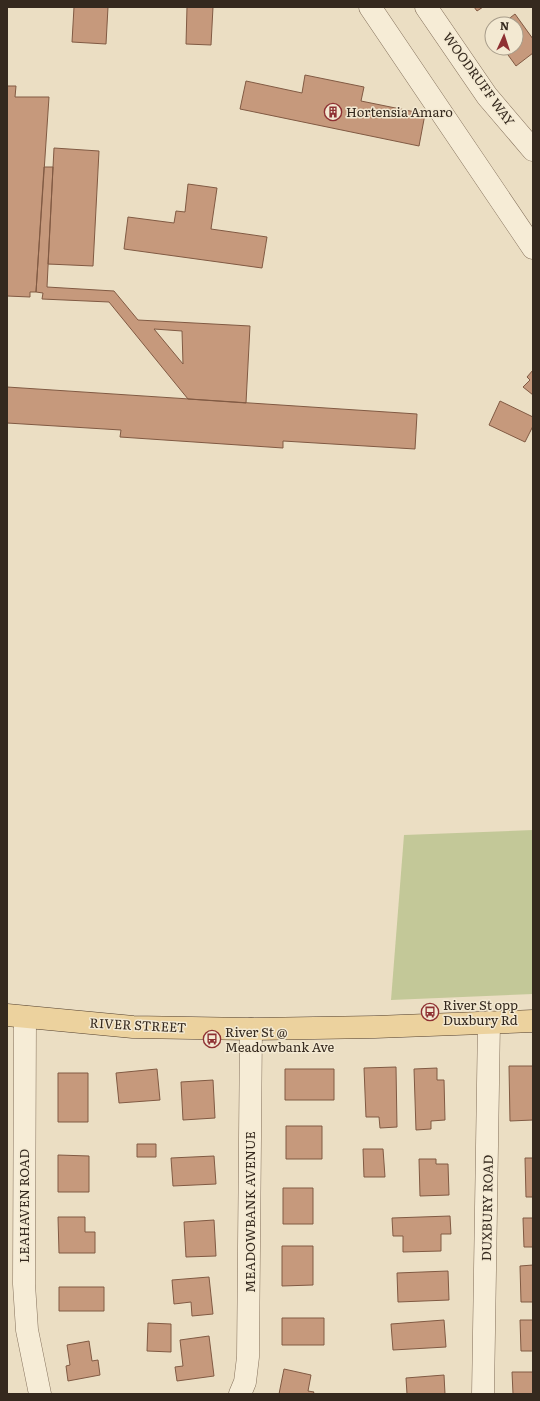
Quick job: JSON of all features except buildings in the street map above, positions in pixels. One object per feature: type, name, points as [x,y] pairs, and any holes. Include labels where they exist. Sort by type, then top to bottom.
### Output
[{"type":"main road","name":"RIVER STREET","points":[[16,1016],[134,1027],[251,1029],[375,1028],[533,1021]]},
{"type":"street","points":[[370,7],[533,248]]},
{"type":"street","name":"WOODRUFF WAY","points":[[426,7],[487,96],[533,150]]},
{"type":"street","name":"LEAHAVEN ROAD","points":[[16,1016],[24,1284],[27,1330],[40,1394]]},
{"type":"street","name":"DUXBURY ROAD","points":[[483,1394],[490,1022]]},
{"type":"street","name":"MEADOWBANK AVENUE","points":[[240,1394],[245,1382],[248,1357],[251,1029]]},
{"type":"green space","points":[[533,830],[533,994],[391,1000],[404,835]]},
{"type":"place","name":"Hortensia Amaro","points":[[333,112]]},
{"type":"place","name":"River St opp Duxbury Rd","points":[[430,1012]]},
{"type":"place","name":"River St @ Meadowbank Ave","points":[[212,1039]]}]
